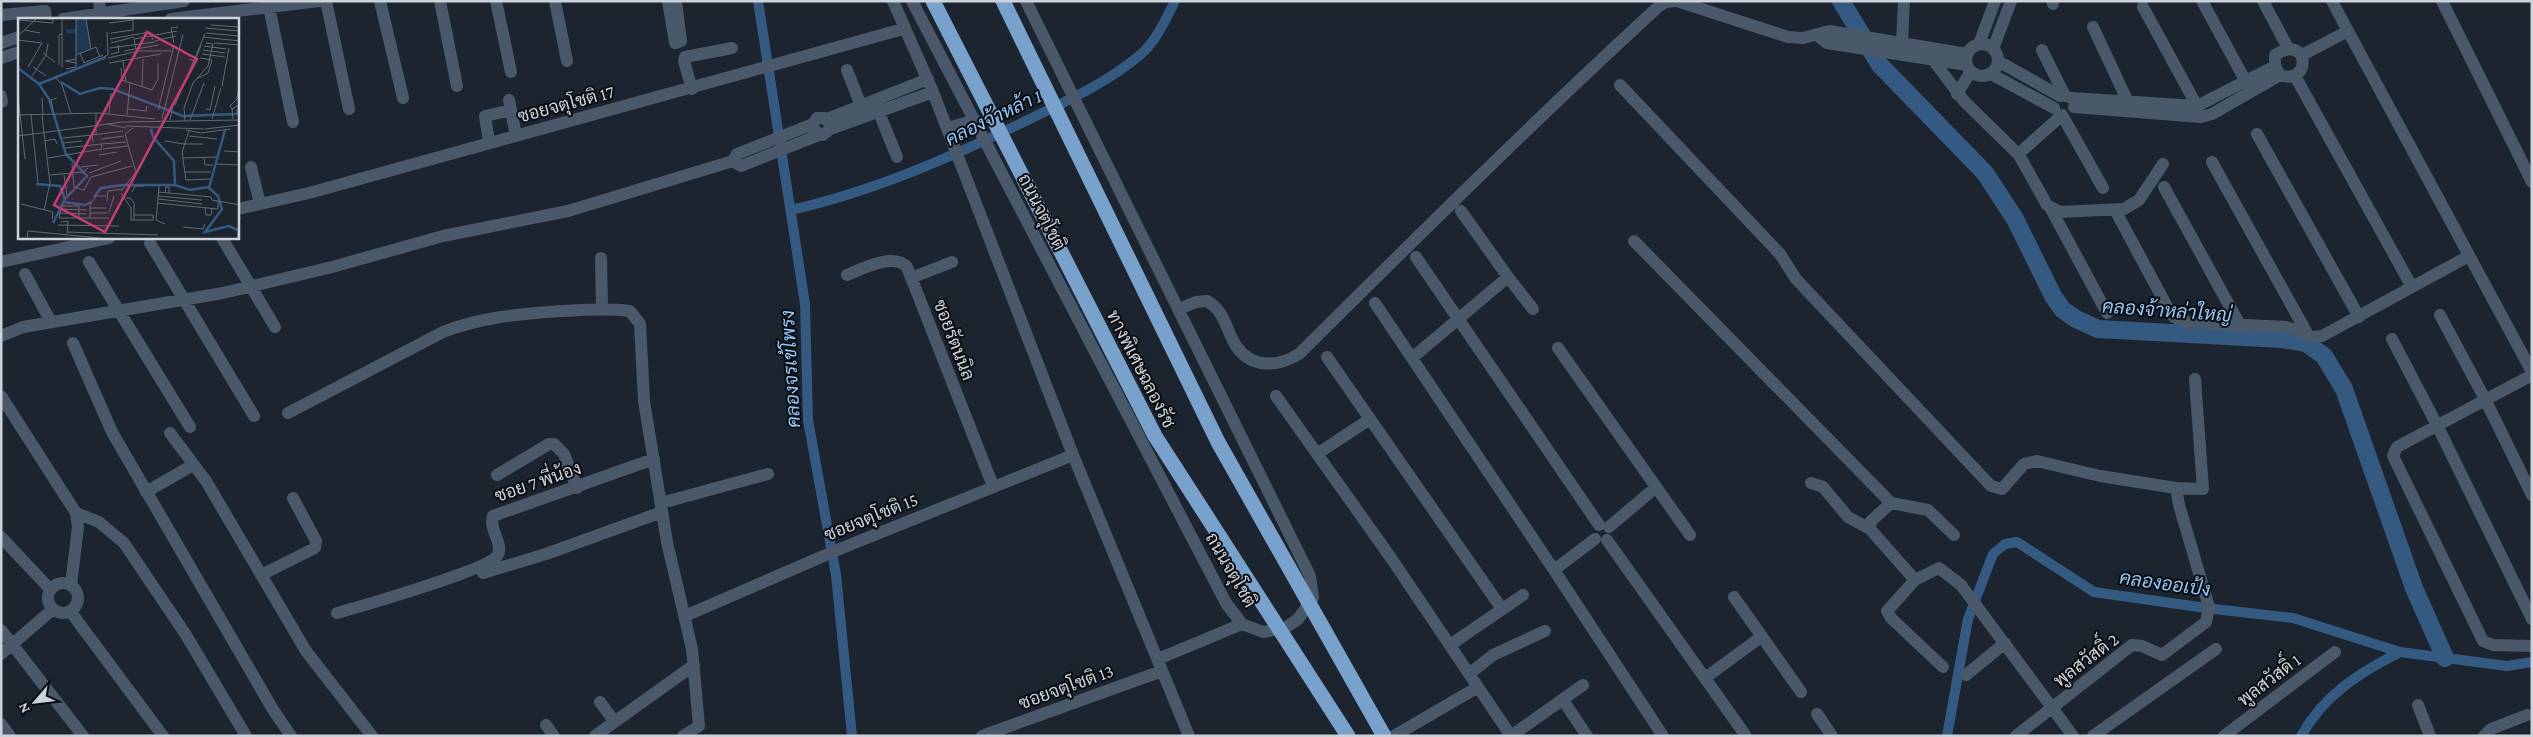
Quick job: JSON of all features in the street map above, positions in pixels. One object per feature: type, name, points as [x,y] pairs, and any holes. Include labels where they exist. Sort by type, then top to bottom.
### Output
[{"type":"highway","name":"ทางพิเศษฉลองรัช","points":[[933,1],[1137,403],[1171,465],[1348,736]]},
{"type":"highway","name":"ทางพิเศษฉลองรัช","points":[[1003,1],[1218,442],[1384,736]]},
{"type":"street","points":[[68,18],[100,11],[184,1]]},
{"type":"street","points":[[176,18],[213,11],[319,1]]},
{"type":"street","points":[[326,1],[349,109]]},
{"type":"street","points":[[380,1],[403,98]]},
{"type":"street","points":[[440,1],[457,86]]},
{"type":"street","points":[[496,1],[511,72]]},
{"type":"street","points":[[555,1],[567,61]]},
{"type":"street","points":[[668,1],[675,43],[681,41],[676,1]]},
{"type":"street","points":[[892,1],[948,128],[951,141],[1073,454],[1189,736]]},
{"type":"street","name":"ถนนจตุโชติ","points":[[912,1],[1226,603],[1242,624],[1264,632],[1285,628],[1298,619],[1313,598],[1310,576],[1180,309],[1026,1]]},
{"type":"street","points":[[1180,309],[1196,302],[1207,301],[1220,312],[1235,345],[1250,358],[1264,364],[1274,365],[1291,359],[1586,73],[1658,6],[1666,2],[1676,1],[1788,36],[1884,39],[1902,42],[1968,63],[1981,76],[1991,74],[2058,112],[2071,113],[2068,99],[2042,50]]},
{"type":"street","points":[[1902,42],[1904,1]]},
{"type":"street","points":[[1957,94],[1968,63],[1979,44],[1995,1]]},
{"type":"street","points":[[1991,74],[2012,1]]},
{"type":"street","points":[[2202,1],[2249,87]]},
{"type":"street","points":[[2262,1],[2288,48]]},
{"type":"street","points":[[2332,1],[2532,373],[2397,447],[2394,460],[2483,641],[2493,645],[2532,646]]},
{"type":"street","points":[[2442,1],[2532,182]]},
{"type":"street","points":[[269,7],[293,122]]},
{"type":"street","points":[[2143,7],[2197,112]]},
{"type":"street","points":[[1,15],[45,10]]},
{"type":"street","points":[[2093,27],[2127,107]]},
{"type":"street","name":"ซอยจตุโชติ 17","points":[[239,209],[692,89],[903,29]]},
{"type":"street","points":[[2302,55],[2348,31]]},
{"type":"street","points":[[1,43],[18,36]]},
{"type":"street","points":[[1824,36],[1883,53],[1968,63]]},
{"type":"street","points":[[1979,44],[2068,99],[2127,107],[2197,112],[2277,71]]},
{"type":"street","points":[[692,89],[684,61],[685,57],[732,48]]},
{"type":"street","points":[[2288,48],[2297,50],[2302,55],[2302,67],[2295,76],[2289,78],[2277,71],[2275,55],[2288,48]]},
{"type":"street","points":[[1,58],[18,52]]},
{"type":"street","points":[[1933,60],[1957,94],[2019,155],[2051,209],[2107,313]]},
{"type":"street","points":[[847,70],[861,106]]},
{"type":"street","points":[[2295,76],[2412,287]]},
{"type":"street","points":[[1,336],[23,327],[184,302],[332,267],[435,238],[568,211],[734,161],[737,154],[758,152],[876,106],[928,79]]},
{"type":"street","points":[[1620,85],[1780,254],[1796,278],[1875,365],[1991,486],[2002,489],[2024,464],[2037,461],[2100,476],[2176,488],[2203,489],[2194,379]]},
{"type":"street","points":[[817,129],[861,106],[876,106],[933,92]]},
{"type":"street","points":[[2068,99],[2054,103],[2102,188]]},
{"type":"street","points":[[489,142],[486,116],[510,105],[516,136]]},
{"type":"street","points":[[876,106],[897,157]]},
{"type":"street","points":[[2024,149],[2058,112]]},
{"type":"street","points":[[948,128],[975,120]]},
{"type":"street","points":[[2257,134],[2359,317]]},
{"type":"street","points":[[2212,162],[2308,335]]},
{"type":"street","points":[[2051,209],[2066,213],[2124,209],[2139,200],[2163,164]]},
{"type":"street","points":[[250,167],[260,204]]},
{"type":"street","points":[[2164,188],[2240,325]]},
{"type":"street","points":[[2115,210],[2174,317],[2186,322],[2287,327],[2308,335],[2322,336],[2469,256]]},
{"type":"street","points":[[1461,211],[1533,309]]},
{"type":"street","points":[[1,262],[104,239]]},
{"type":"street","points":[[223,239],[275,327]]},
{"type":"street","points":[[1634,241],[1890,503],[1928,510],[1954,535]]},
{"type":"street","points":[[150,243],[254,416]]},
{"type":"street","points":[[1416,257],[1460,319],[1602,533],[1746,736]]},
{"type":"street","points":[[601,258],[602,309]]},
{"type":"street","name":"ซอยรัตนนิล","points":[[847,275],[879,262],[899,261],[907,266],[993,486]]},
{"type":"street","points":[[89,262],[190,427]]},
{"type":"street","points":[[911,278],[952,262]]},
{"type":"street","points":[[25,274],[51,322]]},
{"type":"street","points":[[1412,358],[1508,277]]},
{"type":"street","points":[[1374,303],[1663,736]]},
{"type":"street","points":[[288,414],[443,332],[466,322],[511,314],[602,309],[630,311],[640,324],[644,401],[671,563],[694,665],[699,726],[682,736]]},
{"type":"street","points":[[2440,315],[2532,495]]},
{"type":"street","points":[[2392,339],[2437,425],[2532,619]]},
{"type":"street","points":[[73,344],[112,432],[267,701],[291,736]]},
{"type":"street","points":[[1558,348],[1690,535]]},
{"type":"street","points":[[1327,357],[1502,609]]},
{"type":"street","points":[[1,396],[76,513],[78,527],[71,585]]},
{"type":"street","points":[[1276,396],[1450,645],[1511,736],[1583,685]]},
{"type":"street","points":[[1317,454],[1370,419]]},
{"type":"street","points":[[170,433],[206,482],[306,651],[372,736]]},
{"type":"street","points":[[497,475],[549,444],[554,444],[564,454],[577,488]]},
{"type":"street","name":"ซอยจตุโชติ 15","points":[[684,616],[842,548],[1073,454]]},
{"type":"street","name":"ซอย 7 พี่น้อง","points":[[337,613],[463,573],[493,560],[498,556],[500,549],[491,522],[493,516],[577,488],[654,459]]},
{"type":"street","points":[[146,492],[194,465]]},
{"type":"street","points":[[483,573],[546,554],[661,508],[768,474]]},
{"type":"street","points":[[1811,483],[1817,483],[1823,487],[1848,517],[1870,529],[1915,580]]},
{"type":"street","points":[[1554,570],[1602,533],[1655,488]]},
{"type":"street","name":"พูลสวัสดิ์ 2","points":[[2016,736],[2132,645],[2142,646],[2162,655],[2206,622],[2209,607],[2179,505],[2176,488]]},
{"type":"street","points":[[262,575],[314,548],[316,541],[293,498]]},
{"type":"street","points":[[1870,529],[1871,521],[1890,503]]},
{"type":"street","points":[[76,513],[99,522],[124,543],[186,635],[246,736]]},
{"type":"street","points":[[1,537],[50,589]]},
{"type":"street","points":[[1943,667],[1888,613],[1888,609],[1915,580],[1939,568],[1961,585],[2073,736]]},
{"type":"street","points":[[57,584],[71,585],[75,589],[78,598],[70,611],[61,613],[53,609],[47,598],[50,589],[57,584]]},
{"type":"street","points":[[1450,645],[1523,595]]},
{"type":"street","points":[[1734,597],[1801,692]]},
{"type":"street","points":[[1,654],[53,609]]},
{"type":"street","points":[[70,611],[163,736]]},
{"type":"street","name":"ซอยจตุโชติ 13","points":[[982,736],[1160,665],[1242,624]]},
{"type":"street","points":[[1,630],[83,736]]},
{"type":"street","points":[[1469,674],[1493,655],[1545,631]]},
{"type":"street","points":[[1705,678],[1761,637]]},
{"type":"street","points":[[1966,675],[2005,643]]},
{"type":"street","points":[[2094,736],[2216,649]]},
{"type":"street","name":"พูลสวัสดิ์ 1","points":[[2224,736],[2335,652]]},
{"type":"street","points":[[595,736],[694,665]]},
{"type":"street","points":[[1394,736],[1478,687]]},
{"type":"street","points":[[1563,700],[1587,736]]},
{"type":"street","points":[[600,702],[614,721]]},
{"type":"street","points":[[2418,705],[2430,736]]},
{"type":"street","points":[[1817,714],[1830,735]]},
{"type":"street","points":[[2484,736],[2491,728],[2526,715]]},
{"type":"street","points":[[1,724],[10,736]]},
{"type":"waterway","name":"คลองจรเข้โพรง","points":[[758,1],[805,304],[808,420],[836,575],[852,736]]},
{"type":"waterway","name":"คลองจ้าหล้า 1","points":[[791,210],[884,183],[944,159],[1088,90],[1128,65],[1146,49],[1160,30],[1175,1]]},
{"type":"waterway","name":"คลองจ้าหล่าใหญ่","points":[[1841,1],[1880,65],[1985,173],[2015,219],[2053,296],[2063,310],[2076,319],[2098,329],[2282,339],[2306,343],[2324,356],[2344,389],[2414,588],[2445,658]]},
{"type":"waterway","name":"คลองออเป้ง","points":[[1947,736],[1968,619],[1993,554],[2005,544],[2017,542],[2094,592],[2293,618],[2400,652],[2507,666],[2532,662]]},
{"type":"waterway","points":[[2301,736],[2320,709],[2344,686],[2370,668],[2400,652]]}]
